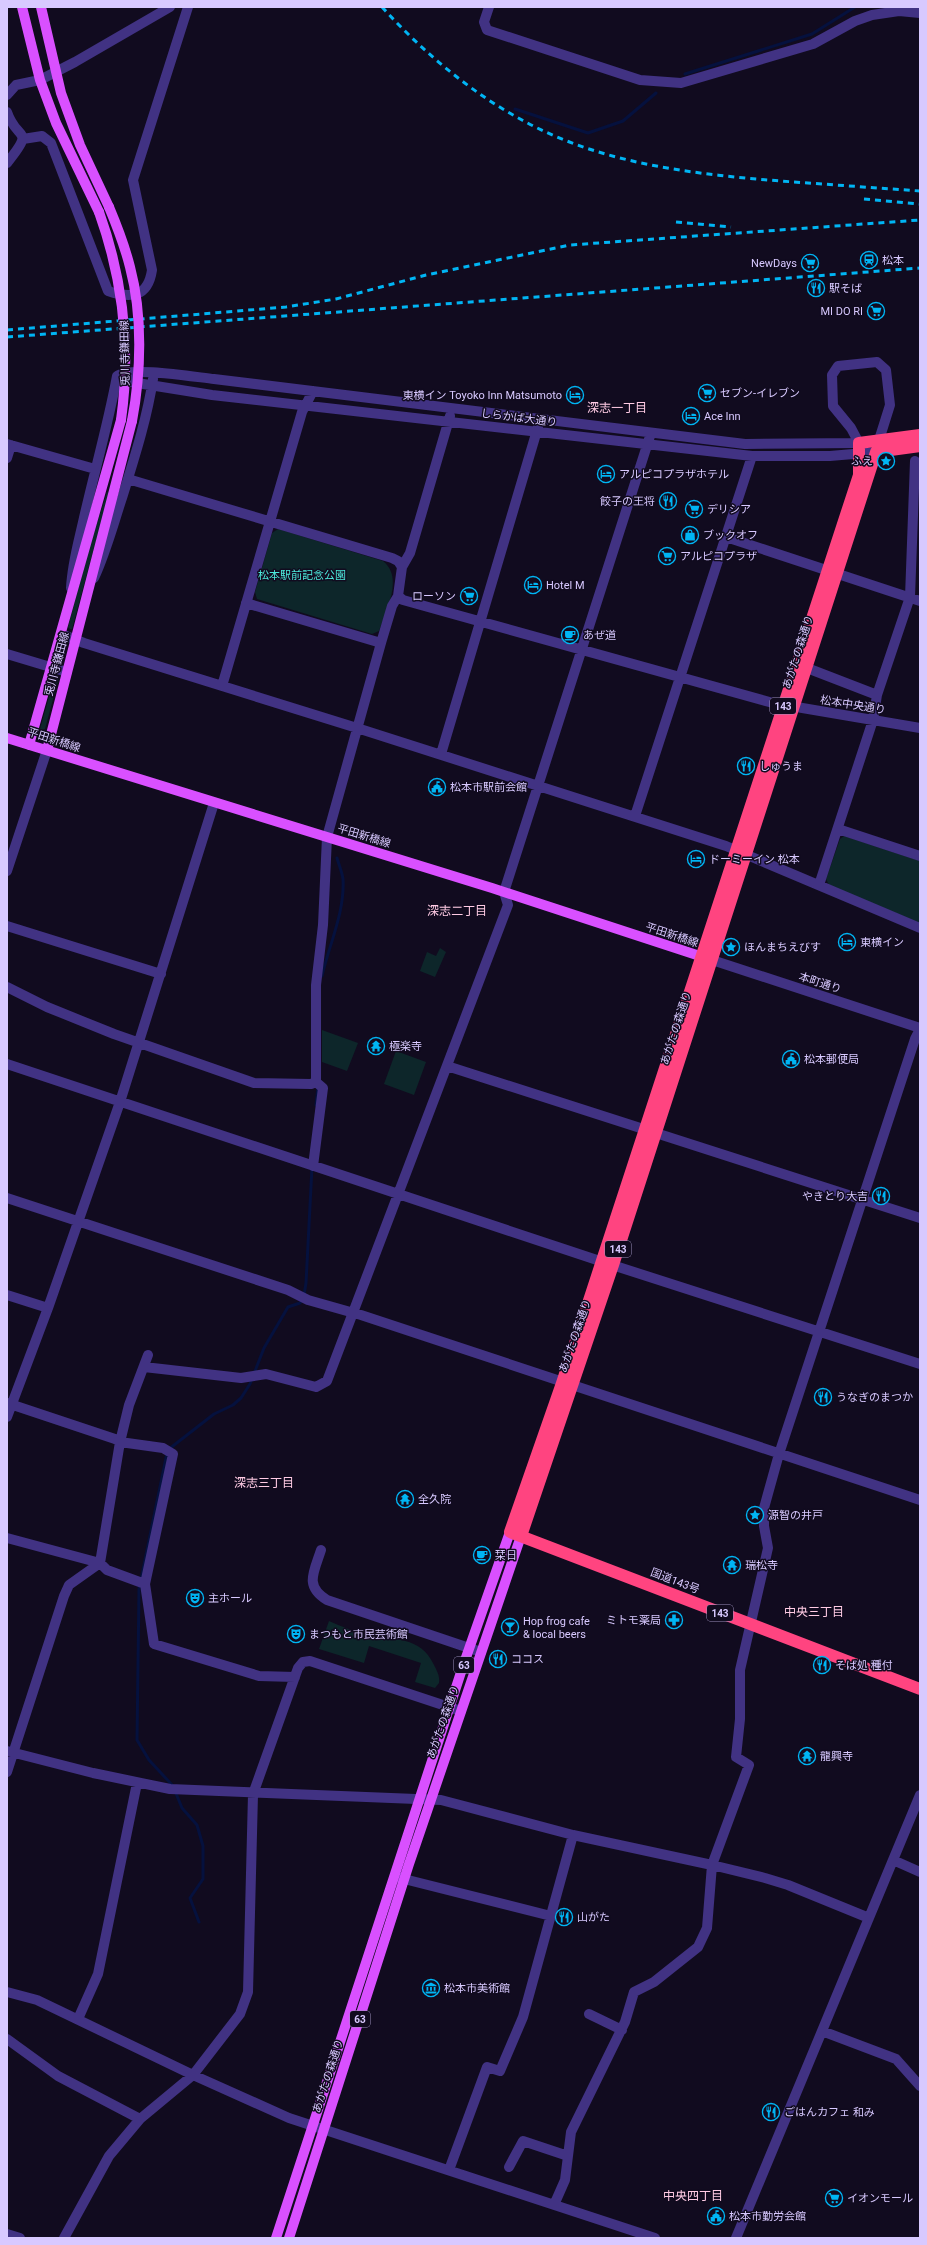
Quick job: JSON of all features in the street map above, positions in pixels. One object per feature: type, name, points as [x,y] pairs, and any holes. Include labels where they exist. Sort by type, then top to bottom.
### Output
[{"type":"highway","points":[[859,449],[879,440],[920,435]]},
{"type":"highway","points":[[876,452],[920,446]]},
{"type":"highway","name":"あがたの森通り","points":[[789,707],[807,668],[859,475],[859,449]]},
{"type":"highway","name":"あがたの森通り","points":[[516,1534],[607,1263],[833,571],[876,452]]},
{"type":"highway","name":"国道143号","points":[[516,1534],[920,1689]]},
{"type":"main road","name":"兎川寺鎌田線","points":[[22,7],[40,80],[56,123],[98,212],[109,240],[117,274],[124,318],[126,381],[121,420],[29,744]]},
{"type":"main road","name":"兎川寺鎌田線","points":[[41,7],[61,93],[80,145],[109,207],[130,267],[135,293],[139,369],[132,422],[47,750]]},
{"type":"main road","name":"あがたの森通り","points":[[876,452],[879,440]]},
{"type":"main road","name":"平田新橋線","points":[[7,738],[214,804],[327,837],[504,892],[707,959]]},
{"type":"main road","name":"あがたの森通り","points":[[276,2238],[312,2124],[470,1648],[516,1534]]},
{"type":"main road","name":"あがたの森通り","points":[[289,2238],[404,1879],[481,1652],[516,1534]]},
{"type":"street","points":[[7,95],[16,85],[40,80],[170,7]]},
{"type":"street","points":[[23,139],[42,136],[51,143],[108,291],[128,296],[140,293],[150,282],[152,270],[133,180],[188,7]]},
{"type":"street","points":[[490,7],[484,22],[487,30],[640,80],[681,83],[813,44],[870,11],[920,13]]},
{"type":"street","points":[[7,112],[9,117],[21,132],[23,139],[21,146],[7,163]]},
{"type":"street","points":[[876,452],[859,449],[851,428],[833,406],[832,375],[838,366],[877,362],[886,370],[890,404],[879,440]]},
{"type":"street","name":"しらかば大通り","points":[[71,592],[74,561],[95,469],[112,406],[117,376],[121,372],[154,372],[745,444],[859,449]]},
{"type":"street","points":[[89,589],[103,559],[128,479],[149,402],[154,372]]},
{"type":"street","name":"しらかば大通り","points":[[95,469],[102,464],[121,382],[448,422],[752,456],[859,449]]},
{"type":"street","points":[[222,686],[305,405],[313,391]]},
{"type":"street","points":[[318,1084],[316,984],[323,925],[327,837],[381,643],[392,606],[398,596],[402,567],[410,553],[452,408]]},
{"type":"street","points":[[441,754],[540,419]]},
{"type":"street","points":[[144,1367],[253,1376],[266,1374],[316,1388],[327,1381],[508,905],[504,892],[651,433]]},
{"type":"street","points":[[7,458],[9,444],[95,469]]},
{"type":"street","points":[[635,816],[752,456]]},
{"type":"street","points":[[819,885],[873,720],[877,695],[915,599],[916,461]]},
{"type":"street","points":[[128,479],[392,558],[398,561],[402,567]]},
{"type":"street","points":[[726,537],[915,599]]},
{"type":"street","name":"松本中央通り","points":[[398,596],[403,600],[480,622],[789,707],[920,728]]},
{"type":"street","points":[[246,603],[381,643]]},
{"type":"street","points":[[61,634],[635,816],[742,852],[920,928]]},
{"type":"street","points":[[7,654],[67,672]]},
{"type":"street","points":[[807,668],[877,695]]},
{"type":"street","points":[[7,870],[47,750]]},
{"type":"street","points":[[7,1417],[9,1404],[48,1308],[120,1102],[214,804]]},
{"type":"street","points":[[838,828],[920,856]]},
{"type":"street","points":[[7,926],[161,974]]},
{"type":"street","name":"本町通り","points":[[707,959],[920,1029]]},
{"type":"street","points":[[7,987],[47,1007],[139,1043],[254,1083],[318,1084],[323,1088],[311,1165]]},
{"type":"street","points":[[554,2205],[565,2180],[574,2125],[622,2030],[634,1992],[654,1982],[698,1947],[707,1928],[712,1864],[749,1765],[736,1757],[740,1719],[740,1670],[768,1548],[764,1526],[764,1508],[779,1454],[864,1200],[915,1039],[920,1029]]},
{"type":"street","points":[[7,1064],[397,1194],[920,1364]]},
{"type":"street","points":[[447,1066],[920,1218]]},
{"type":"street","points":[[7,1198],[293,1293],[353,1315],[361,1316],[920,1500]]},
{"type":"street","points":[[7,1295],[48,1308]]},
{"type":"street","points":[[7,1772],[10,1752],[64,1596],[69,1585],[100,1564],[120,1442],[128,1405],[148,1355]]},
{"type":"street","points":[[9,1404],[115,1439],[120,1442],[166,1450],[173,1454],[140,1583],[154,1644],[259,1676],[295,1678]]},
{"type":"street","points":[[7,1538],[100,1564],[107,1570],[140,1583]]},
{"type":"street","points":[[320,1550],[312,1580],[314,1589],[320,1596],[375,1618],[415,1628],[481,1652]]},
{"type":"street","points":[[64,2238],[108,2156],[140,2119],[193,2075],[240,2014],[248,1992],[253,1794],[295,1678],[303,1662],[310,1661],[461,1711]]},
{"type":"street","points":[[10,1752],[137,1783],[174,1789],[253,1794],[441,1800],[572,1835],[712,1864],[788,1885],[869,1918]]},
{"type":"street","points":[[78,2019],[98,1974],[137,1783]]},
{"type":"street","points":[[736,2238],[920,1795]]},
{"type":"street","points":[[449,2170],[487,2067],[500,2071],[523,2017],[572,1835]]},
{"type":"street","points":[[893,1860],[920,1872]]},
{"type":"street","points":[[394,1876],[551,1916]]},
{"type":"street","points":[[7,1992],[37,2000],[193,2075],[288,2118],[312,2124],[655,2238]]},
{"type":"street","points":[[589,2014],[622,2030]]},
{"type":"street","points":[[822,2031],[896,2059],[920,2086]]},
{"type":"street","points":[[7,2039],[58,2076],[140,2119]]},
{"type":"street","points":[[509,2167],[523,2140],[568,2156]]},
{"type":"street","points":[[7,2234],[20,2238]]},
{"type":"green space","points":[[107,492],[109,493],[72,629],[70,629],[68,627],[90,545]]},
{"type":"green space","name":"松本駅前記念公園","points":[[278,529],[383,561],[389,568],[393,585],[389,604],[379,631],[372,634],[257,599],[255,592],[272,533]]},
{"type":"green space","points":[[55,675],[59,677],[45,729],[42,730],[40,729]]},
{"type":"green space","points":[[844,836],[920,861],[920,923],[829,885],[826,879],[840,839]]},
{"type":"green space","points":[[440,948],[446,952],[435,977],[420,971],[427,952],[436,956]]},
{"type":"green space","points":[[322,1030],[358,1043],[347,1071],[322,1062]]},
{"type":"green space","points":[[396,1051],[426,1062],[414,1095],[384,1084]]},
{"type":"green space","points":[[329,1621],[362,1634],[396,1639],[414,1644],[428,1655],[438,1674],[439,1683],[435,1688],[415,1682],[421,1663],[369,1646],[364,1663],[319,1649]]},
{"type":"waterway","points":[[685,74],[812,34],[855,7]]},
{"type":"waterway","points":[[515,109],[588,133],[623,121],[656,93]]},
{"type":"waterway","points":[[322,976],[342,904],[343,879],[337,858]]},
{"type":"waterway","points":[[316,1105],[318,1087]]},
{"type":"waterway","points":[[304,1295],[306,1283],[312,1167]]},
{"type":"waterway","points":[[169,1449],[214,1414],[233,1405],[241,1398],[250,1384],[264,1348],[288,1307],[300,1303],[302,1300]]},
{"type":"waterway","points":[[167,1453],[139,1589],[137,1740],[149,1760],[173,1786]]},
{"type":"waterway","points":[[175,1791],[182,1808],[197,1825],[203,1846],[203,1879],[190,1898],[199,1922]]},
{"type":"railway","points":[[382,7],[430,55],[465,84],[522,120],[554,136],[586,148],[654,166],[724,176],[920,191]]},
{"type":"railway","points":[[864,199],[920,204]]},
{"type":"railway","points":[[7,330],[286,307],[336,299],[426,275],[570,245],[920,220]]},
{"type":"railway","points":[[676,222],[731,227]]},
{"type":"railway","points":[[7,337],[920,268]]},
{"type":"place","name":"松本","points":[[869,260]]},
{"type":"place","name":"NewDays","points":[[810,263]]},
{"type":"place","name":"駅そば","points":[[816,288]]},
{"type":"place","name":"MI DO RI","points":[[876,311]]},
{"type":"place","name":"セブン-イレブン","points":[[707,393]]},
{"type":"place","name":"東横イン Toyoko Inn Matsumoto","points":[[575,395]]},
{"type":"place","name":"Ace Inn","points":[[691,416]]},
{"type":"place","name":"ふえ","points":[[886,461]]},
{"type":"place","name":"アルピコプラザホテル","points":[[606,474]]},
{"type":"place","name":"餃子の王将","points":[[668,501]]},
{"type":"place","name":"デリシア","points":[[694,509]]},
{"type":"place","name":"ブックオフ","points":[[690,535]]},
{"type":"place","name":"アルピコプラザ","points":[[667,556]]},
{"type":"place","name":"Hotel M","points":[[533,585]]},
{"type":"place","name":"ローソン","points":[[469,596]]},
{"type":"place","name":"あぜ道","points":[[570,635]]},
{"type":"place","name":"しゅうま","points":[[746,766]]},
{"type":"place","name":"松本市駅前会館","points":[[437,787]]},
{"type":"place","name":"ドーミーイン 松本","points":[[696,859]]},
{"type":"place","name":"東横イン","points":[[847,942]]},
{"type":"place","name":"ほんまちえびす","points":[[731,947]]},
{"type":"place","name":"極楽寺","points":[[376,1046]]},
{"type":"place","name":"松本郵便局","points":[[791,1059]]},
{"type":"place","name":"やきとり大吉","points":[[881,1196]]},
{"type":"place","name":"うなぎのまつか","points":[[823,1397]]},
{"type":"place","name":"全久院","points":[[405,1499]]},
{"type":"place","name":"源智の井戸","points":[[755,1515]]},
{"type":"place","name":"栞日","points":[[482,1555]]},
{"type":"place","name":"瑞松寺","points":[[732,1565]]},
{"type":"place","name":"主ホール","points":[[195,1598]]},
{"type":"place","name":"ミトモ薬局","points":[[674,1620]]},
{"type":"place","name":"Hop frog cafe & local beers","points":[[510,1627]]},
{"type":"place","name":"まつもと市民芸術館","points":[[296,1634]]},
{"type":"place","name":"ココス","points":[[498,1659]]},
{"type":"place","name":"そば処 種付","points":[[822,1665]]},
{"type":"place","name":"龍興寺","points":[[807,1756]]},
{"type":"place","name":"山がた","points":[[564,1917]]},
{"type":"place","name":"松本市美術館","points":[[431,1988]]},
{"type":"place","name":"ごはんカフェ 和み","points":[[771,2112]]},
{"type":"place","name":"イオンモール","points":[[834,2198]]},
{"type":"place","name":"松本市勤労会館","points":[[716,2216]]},
{"type":"district","name":"深志一丁目","points":[[617,408]]},
{"type":"district","name":"深志二丁目","points":[[457,911]]},
{"type":"district","name":"深志三丁目","points":[[264,1483]]},
{"type":"district","name":"中央三丁目","points":[[814,1612]]},
{"type":"district","name":"中央四丁目","points":[[693,2196]]}]
